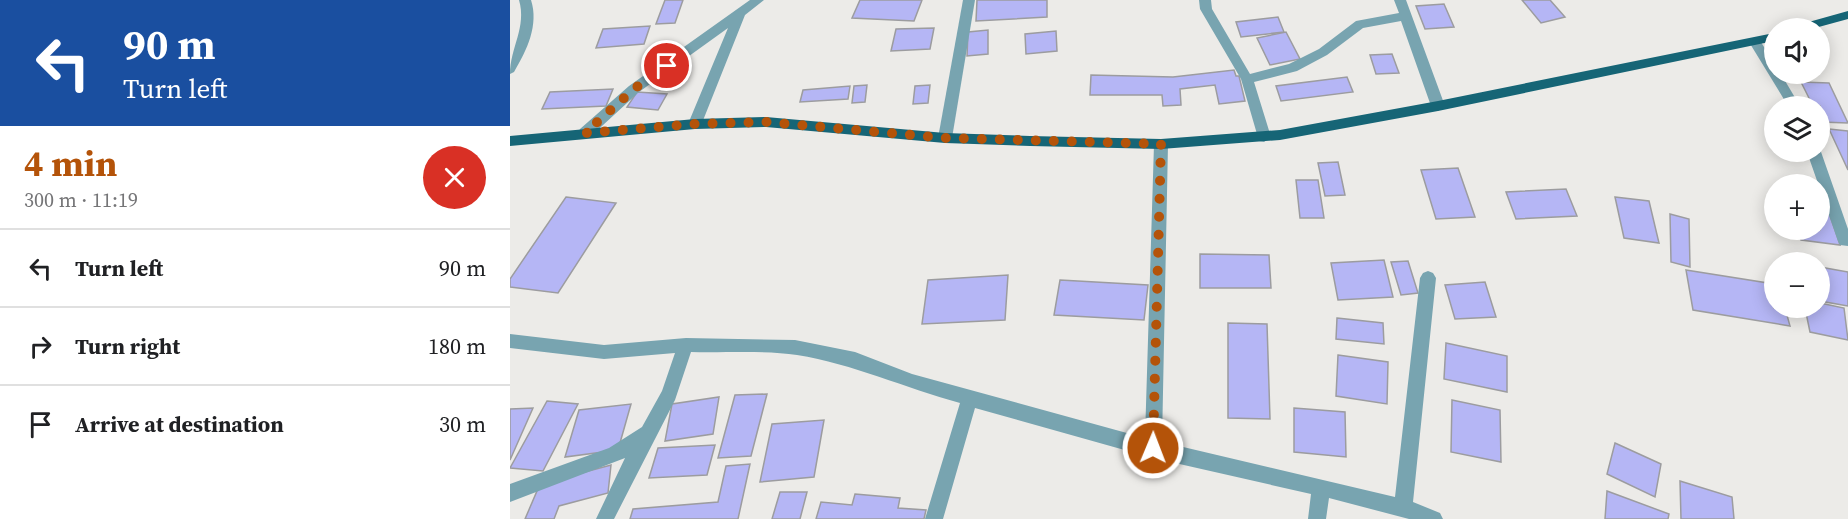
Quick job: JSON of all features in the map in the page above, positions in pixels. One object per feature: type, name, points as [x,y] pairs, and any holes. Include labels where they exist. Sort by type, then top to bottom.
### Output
[{"type":"main road","points":[[1830,22],[1846,18]]},
{"type":"main road","points":[[510,141],[695,124],[766,122],[945,138],[1161,144],[1264,137],[1438,106],[1764,40]]},
{"type":"street","points":[[510,69],[527,27],[529,12],[525,0]]},
{"type":"street","points":[[585,133],[634,89],[716,32],[741,5],[758,0]]},
{"type":"street","points":[[945,138],[969,0]]},
{"type":"street","points":[[1205,0],[1206,9],[1247,79],[1264,137]]},
{"type":"street","points":[[1400,0],[1438,106]]},
{"type":"street","points":[[695,124],[741,5]]},
{"type":"street","points":[[1247,79],[1293,68],[1323,52],[1360,24],[1405,16]]},
{"type":"street","points":[[1755,42],[1764,56]]},
{"type":"street","points":[[1153,448],[1161,144]]},
{"type":"street","points":[[1817,162],[1845,241]]},
{"type":"street","points":[[1403,508],[1428,278]]},
{"type":"street","points":[[510,341],[604,352],[686,345],[795,347],[855,360],[912,382],[1153,448],[1321,487],[1403,508],[1434,519]]},
{"type":"street","points":[[605,519],[631,464],[669,394],[686,345]]},
{"type":"street","points":[[934,519],[970,397]]},
{"type":"street","points":[[510,493],[529,484],[614,455],[650,431]]},
{"type":"street","points":[[1317,519],[1321,487]]},
{"type":"building","points":[[665,0],[683,0],[675,23],[656,24]]},
{"type":"building","points":[[860,0],[922,0],[914,21],[852,18]]},
{"type":"building","points":[[977,0],[1047,0],[1047,17],[976,21]]},
{"type":"building","points":[[1522,0],[1550,0],[1565,17],[1541,23]]},
{"type":"building","points":[[1444,4],[1454,27],[1425,29],[1416,6]]},
{"type":"building","points":[[1278,17],[1284,32],[1241,37],[1236,22]]},
{"type":"building","points":[[650,26],[644,44],[596,48],[603,29]]},
{"type":"building","points":[[934,28],[930,49],[891,51],[896,29]]},
{"type":"building","points":[[988,30],[988,54],[967,56],[968,32]]},
{"type":"building","points":[[1056,31],[1057,51],[1026,54],[1025,34]]},
{"type":"building","points":[[1286,32],[1300,59],[1270,65],[1257,38]]},
{"type":"building","points":[[1392,54],[1399,73],[1376,74],[1370,55]]},
{"type":"building","points":[[1234,70],[1236,76],[1239,76],[1245,101],[1219,104],[1215,85],[1180,89],[1181,105],[1163,106],[1162,95],[1090,95],[1091,75],[1173,77]]},
{"type":"building","points":[[1347,77],[1353,92],[1281,101],[1276,86]]},
{"type":"building","points":[[1802,84],[1829,84],[1848,123],[1830,122],[1830,96],[1808,96]]},
{"type":"building","points":[[867,85],[865,102],[852,103],[854,86]]},
{"type":"building","points":[[930,85],[928,103],[913,104],[915,86]]},
{"type":"building","points":[[850,86],[848,99],[800,102],[803,90]]},
{"type":"building","points":[[613,89],[606,106],[542,109],[550,92]]},
{"type":"building","points":[[637,92],[667,94],[658,110],[627,107]]},
{"type":"building","points":[[1830,129],[1848,131],[1848,170],[1830,131]]},
{"type":"building","points":[[1338,162],[1345,195],[1325,196],[1318,163]]},
{"type":"building","points":[[1458,168],[1475,217],[1436,219],[1421,170]]},
{"type":"building","points":[[1296,180],[1318,180],[1324,218],[1300,218]]},
{"type":"building","points":[[1566,189],[1577,216],[1516,219],[1506,192]]},
{"type":"building","points":[[566,197],[616,203],[558,293],[510,287],[510,279]]},
{"type":"building","points":[[1615,197],[1649,201],[1659,243],[1624,238]]},
{"type":"building","points":[[1670,214],[1689,219],[1690,267],[1671,262]]},
{"type":"building","points":[[1830,216],[1840,245],[1801,240],[1830,240]]},
{"type":"building","points":[[1200,254],[1269,255],[1271,288],[1200,288]]},
{"type":"building","points":[[1384,260],[1393,297],[1338,300],[1331,263]]},
{"type":"building","points":[[1408,261],[1418,293],[1401,295],[1391,262]]},
{"type":"building","points":[[1830,269],[1848,272],[1848,306],[1830,303]]},
{"type":"building","points":[[1686,270],[1764,282],[1764,318],[1788,318],[1790,326],[1693,310]]},
{"type":"building","points":[[1008,275],[1005,320],[922,324],[928,280]]},
{"type":"building","points":[[1060,280],[1148,285],[1144,320],[1054,315]]},
{"type":"building","points":[[1485,282],[1496,317],[1455,319],[1445,285]]},
{"type":"building","points":[[1830,305],[1844,308],[1848,340],[1810,332],[1807,318],[1830,318]]},
{"type":"building","points":[[1337,318],[1383,323],[1384,344],[1336,339]]},
{"type":"building","points":[[1228,323],[1267,324],[1270,419],[1228,418]]},
{"type":"building","points":[[1446,343],[1507,356],[1507,392],[1444,379]]},
{"type":"building","points":[[1338,355],[1388,362],[1387,404],[1336,396]]},
{"type":"building","points":[[767,394],[751,456],[718,458],[735,395]]},
{"type":"building","points":[[719,397],[713,434],[665,441],[672,404]]},
{"type":"building","points":[[1452,400],[1500,410],[1501,462],[1451,452]]},
{"type":"building","points":[[547,401],[578,404],[543,471],[510,468]]},
{"type":"building","points":[[631,404],[618,450],[565,457],[579,410]]},
{"type":"building","points":[[533,408],[510,460],[510,409]]},
{"type":"building","points":[[1294,408],[1345,412],[1346,457],[1294,452]]},
{"type":"building","points":[[824,420],[814,477],[760,482],[772,424]]},
{"type":"building","points":[[1615,443],[1661,464],[1655,497],[1607,474]]},
{"type":"building","points":[[715,445],[707,475],[649,478],[658,448]]},
{"type":"building","points":[[750,464],[738,519],[630,519],[633,509],[718,502],[726,466]]},
{"type":"building","points":[[611,465],[608,493],[559,506],[554,519],[525,519],[540,484]]},
{"type":"building","points":[[1680,481],[1732,497],[1734,519],[1681,519]]},
{"type":"building","points":[[1607,491],[1669,514],[1668,519],[1605,519]]},
{"type":"building","points":[[780,492],[807,492],[800,519],[772,519]]},
{"type":"building","points":[[855,494],[900,498],[898,508],[926,510],[924,519],[816,519],[821,502],[852,505]]},
{"type":"route","points":[[667,66],[634,89],[585,133],[695,124],[766,122],[945,138],[1161,144],[1153,448]]}]
